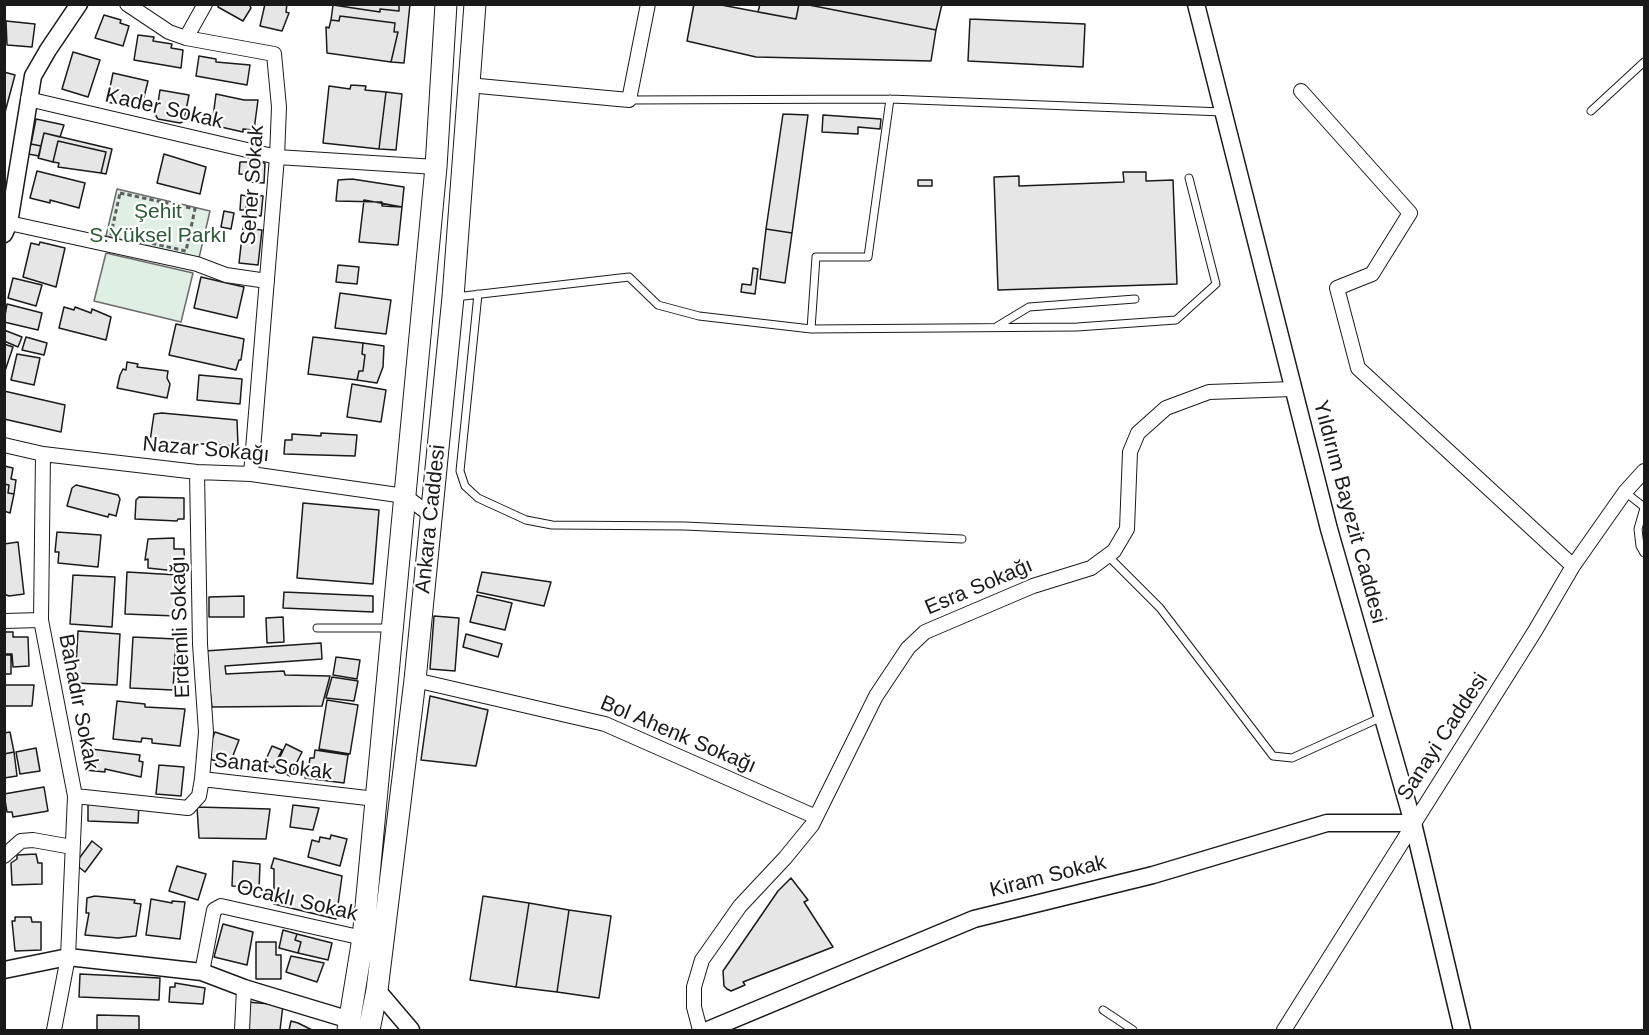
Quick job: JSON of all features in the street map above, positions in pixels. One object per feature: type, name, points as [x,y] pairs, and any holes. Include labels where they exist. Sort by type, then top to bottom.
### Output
[{"type":"main road","name":"Ankara Caddesi","points":[[349,1025],[363,938],[405,496],[436,167],[446,4]]},
{"type":"main road","name":"Ankara Caddesi","points":[[369,1030],[377,990],[416,680],[453,297],[475,4]]},
{"type":"street","points":[[79,4],[33,75],[7,228],[197,264],[226,275],[267,281]]},
{"type":"street","name":"Seher Sokak","points":[[128,4],[169,32],[186,38],[274,54],[279,107],[277,157],[251,474]]},
{"type":"street","points":[[186,38],[205,4]]},
{"type":"street","points":[[468,85],[629,100],[648,4]]},
{"type":"street","name":"Yıldırım Bayezit Caddesi","points":[[1196,4],[1329,529],[1413,822],[1462,1030]]},
{"type":"street","points":[[1301,91],[1410,213],[1372,274],[1337,288],[1358,368],[1573,566]]},
{"type":"street","name":"Kader Sokak","points":[[28,99],[277,157],[436,167]]},
{"type":"street","name":"Esra Sokağı","points":[[700,1030],[694,1007],[694,987],[702,960],[740,906],[785,858],[816,817],[876,696],[908,648],[925,632],[1033,586],[1091,568],[1108,556],[1127,529],[1130,452],[1138,433],[1166,408],[1209,392],[1293,389]]},
{"type":"street","name":"Nazar Sokağı","points":[[4,445],[43,454],[197,472],[251,474],[405,496]]},
{"type":"street","name":"Bahadır Sokak","points":[[43,454],[41,620],[75,796],[68,957],[54,1030]]},
{"type":"street","name":"Sanayi Caddesi","points":[[1284,1030],[1413,822],[1535,632],[1573,566],[1625,492],[1644,471]]},
{"type":"street","name":"Erdemli Sokağı","points":[[197,472],[200,644],[206,732],[202,780]]},
{"type":"street","points":[[405,496],[432,516]]},
{"type":"street","points":[[4,621],[41,620]]},
{"type":"street","name":"Bol Ahenk Sokağı","points":[[416,680],[605,724],[816,817]]},
{"type":"street","name":"Sanat Sokak","points":[[75,796],[188,808],[199,796],[202,780],[376,799]]},
{"type":"street","name":"Kiram Sokak","points":[[708,1030],[974,919],[1153,874],[1327,823],[1413,822]]},
{"type":"street","points":[[4,856],[21,841],[33,840],[72,847]]},
{"type":"street","name":"Ocaklı Sokak","points":[[202,972],[214,910],[221,906],[363,938]]},
{"type":"street","points":[[4,970],[68,957],[202,972],[349,1025]]},
{"type":"street","points":[[242,1030],[244,988]]},
{"type":"street","points":[[377,990],[410,1030],[418,1030]]},
{"type":"lane","points":[[1591,111],[1644,62]]},
{"type":"lane","points":[[629,100],[890,99],[1223,112]]},
{"type":"lane","points":[[811,329],[816,257],[868,257],[890,99]]},
{"type":"lane","points":[[453,297],[629,277],[658,305],[699,316],[811,329],[1077,327],[1176,320],[1215,284],[1188,178]]},
{"type":"lane","points":[[478,294],[460,471],[468,491],[486,502],[526,520],[552,525],[685,526],[962,538]]},
{"type":"lane","points":[[994,328],[1029,307],[1135,299]]},
{"type":"lane","points":[[1625,492],[1644,507],[1638,529],[1638,539],[1644,553]]},
{"type":"lane","points":[[1108,556],[1160,608],[1273,756],[1292,758],[1383,717]]},
{"type":"lane","points":[[317,628],[392,628]]},
{"type":"lane","points":[[1103,1010],[1133,1030]]},
{"type":"path","points":[[120,193],[195,209],[186,251],[111,234],[120,193]]},
{"type":"green space","name":"Şehit S.Yüksel Parkı","points":[[117,189],[210,211],[199,258],[106,236]]},
{"type":"green space","points":[[106,253],[193,273],[181,322],[94,301]]},
{"type":"building","points":[[219,4],[249,4],[251,8],[243,21],[218,7]]},
{"type":"building","points":[[265,4],[287,4],[286,12],[289,13],[282,31],[260,26]]},
{"type":"building","points":[[399,4],[399,11],[380,9],[380,12],[333,5]]},
{"type":"building","points":[[399,4],[410,4],[404,63],[391,62],[398,32],[394,32],[395,23],[340,16],[339,21],[331,20],[333,5],[380,12],[380,9],[399,11]]},
{"type":"building","points":[[694,4],[716,4],[796,19],[799,4],[804,4],[936,30],[931,61],[756,57],[687,41]]},
{"type":"building","points":[[760,4],[799,4],[796,19],[758,12]]},
{"type":"building","points":[[804,4],[942,4],[936,30]]},
{"type":"building","points":[[104,15],[121,20],[120,23],[129,26],[123,46],[95,38]]},
{"type":"building","points":[[340,16],[395,23],[394,32],[398,32],[391,62],[327,53],[326,27],[329,28],[331,20],[339,21]]},
{"type":"building","points":[[970,19],[1085,24],[1083,67],[968,61]]},
{"type":"building","points":[[6,21],[35,24],[32,47],[7,45]]},
{"type":"building","points":[[138,35],[154,37],[153,41],[172,44],[171,48],[183,50],[181,68],[134,60]]},
{"type":"building","points":[[73,52],[100,60],[88,97],[62,89]]},
{"type":"building","points":[[199,56],[216,59],[216,62],[250,65],[247,85],[196,76]]},
{"type":"building","points":[[4,72],[15,75],[4,116]]},
{"type":"building","points":[[113,73],[148,81],[141,109],[107,102]]},
{"type":"building","points":[[351,85],[366,86],[365,90],[386,92],[379,149],[323,143],[329,86],[350,89]]},
{"type":"building","points":[[160,90],[189,95],[184,121],[180,123],[158,119],[156,116]]},
{"type":"building","points":[[386,92],[402,94],[396,150],[379,149]]},
{"type":"building","points":[[216,94],[244,100],[258,100],[254,130],[243,129],[243,132],[212,125]]},
{"type":"building","points":[[783,114],[808,115],[792,233],[766,229]]},
{"type":"building","points":[[823,115],[881,119],[880,129],[858,127],[858,134],[822,132]]},
{"type":"building","points":[[36,119],[64,125],[60,137],[44,133],[41,146],[31,144]]},
{"type":"building","points":[[44,133],[112,149],[106,174],[101,173],[106,152],[58,141],[53,162],[38,158]]},
{"type":"building","points":[[58,141],[106,152],[101,173],[58,167],[59,163],[53,162]]},
{"type":"building","points":[[31,144],[41,146],[39,156],[28,154]]},
{"type":"building","points":[[164,154],[206,167],[200,194],[157,183]]},
{"type":"building","points":[[240,162],[251,162],[250,175],[239,174]]},
{"type":"building","points":[[251,162],[265,163],[264,183],[250,182]]},
{"type":"building","points":[[37,171],[85,183],[79,208],[50,200],[50,203],[30,198]]},
{"type":"building","points":[[1123,172],[1146,172],[1146,181],[1173,180],[1177,284],[998,290],[994,177],[1019,176],[1019,186],[1124,182]]},
{"type":"building","points":[[352,179],[404,187],[402,207],[382,206],[382,202],[336,201],[338,180]]},
{"type":"building","points":[[918,180],[932,180],[932,186],[918,186]]},
{"type":"building","points":[[248,194],[263,196],[261,216],[245,214]]},
{"type":"building","points":[[241,195],[247,196],[246,210],[240,210]]},
{"type":"building","points":[[364,200],[402,207],[398,245],[359,242]]},
{"type":"building","points":[[224,211],[234,213],[231,229],[221,227]]},
{"type":"building","points":[[243,228],[262,230],[258,265],[239,263]]},
{"type":"building","points":[[766,229],[792,233],[785,283],[760,279]]},
{"type":"building","points":[[40,242],[65,248],[56,287],[23,277],[31,243],[39,245]]},
{"type":"building","points":[[338,265],[359,267],[357,284],[336,282]]},
{"type":"building","points":[[753,268],[758,269],[755,294],[741,292],[742,284],[751,285]]},
{"type":"building","points":[[201,277],[244,287],[237,318],[194,308]]},
{"type":"building","points":[[13,278],[42,285],[36,306],[8,298]]},
{"type":"building","points":[[340,293],[391,300],[386,334],[335,328]]},
{"type":"building","points":[[7,304],[42,313],[38,330],[4,322]]},
{"type":"building","points":[[64,307],[74,310],[75,307],[91,313],[92,309],[111,317],[106,340],[59,328]]},
{"type":"building","points":[[176,324],[244,339],[241,360],[236,370],[169,355]]},
{"type":"building","points":[[4,330],[22,337],[18,347],[4,341]]},
{"type":"building","points":[[26,337],[47,343],[44,355],[22,350]]},
{"type":"building","points":[[313,337],[363,343],[362,354],[365,355],[363,371],[359,371],[357,380],[308,374]]},
{"type":"building","points":[[363,343],[384,346],[383,367],[377,383],[357,380],[359,371],[363,371],[365,355],[362,354]]},
{"type":"building","points":[[4,344],[13,347],[4,374]]},
{"type":"building","points":[[17,354],[40,358],[34,385],[11,380]]},
{"type":"building","points":[[127,362],[138,364],[137,367],[168,371],[167,378],[170,384],[167,398],[117,388],[123,369],[126,370]]},
{"type":"building","points":[[199,375],[242,379],[240,404],[197,400]]},
{"type":"building","points":[[352,384],[386,390],[381,422],[347,417]]},
{"type":"building","points":[[4,391],[65,405],[61,432],[4,419]]},
{"type":"building","points":[[154,414],[237,420],[238,446],[150,441]]},
{"type":"building","points":[[321,433],[357,435],[355,456],[284,454],[285,440],[292,440],[292,434],[321,436]]},
{"type":"building","points":[[4,466],[13,468],[11,479],[16,480],[14,494],[8,493],[9,485],[4,484]]},
{"type":"building","points":[[4,484],[9,485],[8,493],[14,494],[10,513],[4,511]]},
{"type":"building","points":[[76,485],[118,495],[120,499],[116,516],[109,514],[108,517],[67,506],[72,488]]},
{"type":"building","points":[[139,497],[184,498],[184,519],[177,521],[135,519],[136,500]]},
{"type":"building","points":[[303,503],[379,510],[373,584],[297,578]]},
{"type":"building","points":[[57,532],[101,535],[98,567],[58,563],[59,552],[55,552]]},
{"type":"building","points":[[174,538],[174,549],[184,549],[185,572],[148,568],[148,559],[145,560],[148,539]]},
{"type":"building","points":[[18,542],[24,594],[9,596],[4,594],[4,544]]},
{"type":"building","points":[[127,572],[178,575],[176,616],[125,614]]},
{"type":"building","points":[[482,572],[551,582],[544,606],[477,592]]},
{"type":"building","points":[[73,575],[115,577],[112,627],[70,624]]},
{"type":"building","points":[[284,592],[373,596],[373,612],[283,608]]},
{"type":"building","points":[[477,595],[512,603],[505,630],[470,622]]},
{"type":"building","points":[[244,596],[244,617],[209,617],[209,597]]},
{"type":"building","points":[[434,616],[459,618],[455,671],[430,669]]},
{"type":"building","points":[[283,617],[284,642],[267,643],[266,618]]},
{"type":"building","points":[[78,631],[120,634],[117,685],[75,683]]},
{"type":"building","points":[[4,632],[13,632],[13,637],[28,637],[29,666],[13,667],[12,654],[4,654]]},
{"type":"building","points":[[466,634],[502,644],[498,657],[463,647]]},
{"type":"building","points":[[133,637],[176,639],[173,690],[130,688]]},
{"type":"building","points":[[321,643],[322,659],[225,666],[226,674],[284,671],[285,675],[330,676],[322,706],[212,707],[205,651]]},
{"type":"building","points":[[4,655],[11,655],[11,674],[4,674]]},
{"type":"building","points":[[336,657],[360,660],[357,679],[333,675]]},
{"type":"building","points":[[332,677],[358,681],[354,701],[326,698]]},
{"type":"building","points":[[4,685],[34,685],[32,706],[4,706]]},
{"type":"building","points":[[430,696],[488,710],[476,766],[421,760]]},
{"type":"building","points":[[327,700],[358,705],[350,754],[319,749]]},
{"type":"building","points":[[117,701],[145,704],[145,707],[185,709],[180,746],[152,743],[152,739],[142,738],[141,742],[113,739]]},
{"type":"building","points":[[10,732],[14,752],[4,754],[4,733]]},
{"type":"building","points":[[215,732],[239,740],[229,766],[205,757]]},
{"type":"building","points":[[286,744],[302,752],[290,776],[275,768]]},
{"type":"building","points":[[272,746],[282,750],[273,768],[264,764]]},
{"type":"building","points":[[36,748],[40,771],[20,774],[16,752]]},
{"type":"building","points":[[91,749],[140,755],[139,761],[143,762],[141,777],[105,769],[105,772],[85,770]]},
{"type":"building","points":[[315,750],[348,755],[344,783],[305,778],[307,765],[309,765],[310,758],[314,758]]},
{"type":"building","points":[[14,752],[17,776],[4,778],[4,754]]},
{"type":"building","points":[[159,765],[184,767],[181,796],[156,794]]},
{"type":"building","points":[[44,787],[48,811],[13,817],[12,812],[7,812],[4,794]]},
{"type":"building","points":[[88,802],[139,805],[138,823],[88,821]]},
{"type":"building","points":[[293,805],[319,808],[313,830],[290,827]]},
{"type":"building","points":[[197,807],[270,809],[266,839],[199,838]]},
{"type":"building","points":[[331,835],[347,839],[340,866],[308,857],[312,840],[319,842],[320,837],[330,839]]},
{"type":"building","points":[[92,841],[102,849],[85,872],[75,864]]},
{"type":"building","points":[[36,854],[38,863],[42,863],[42,884],[12,885],[11,863],[17,859],[17,855]]},
{"type":"building","points":[[274,858],[342,876],[336,919],[274,904],[274,869],[271,868]]},
{"type":"building","points":[[233,861],[260,864],[259,889],[232,886]]},
{"type":"building","points":[[177,866],[206,874],[198,900],[169,891]]},
{"type":"building","points":[[791,878],[808,900],[804,902],[833,947],[743,982],[745,985],[731,991],[727,989],[724,986],[723,971],[778,891]]},
{"type":"building","points":[[95,896],[135,900],[134,903],[141,904],[136,936],[118,938],[85,935],[89,913],[86,913],[87,898]]},
{"type":"building","points":[[483,896],[529,903],[516,987],[470,980]]},
{"type":"building","points":[[151,899],[172,903],[172,901],[185,902],[180,939],[146,935]]},
{"type":"building","points":[[529,903],[569,910],[557,992],[516,987]]},
{"type":"building","points":[[569,910],[611,916],[599,998],[557,992]]},
{"type":"building","points":[[15,917],[31,917],[32,922],[41,922],[41,950],[15,951],[12,921],[15,921]]},
{"type":"building","points":[[223,924],[253,932],[247,965],[214,957]]},
{"type":"building","points":[[283,930],[297,934],[295,940],[301,942],[298,953],[279,948]]},
{"type":"building","points":[[297,934],[332,943],[328,960],[298,953],[301,942],[295,940]]},
{"type":"building","points":[[256,942],[276,942],[276,955],[281,955],[281,979],[256,979]]},
{"type":"building","points":[[291,956],[324,963],[317,982],[286,972]]},
{"type":"building","points":[[80,974],[160,978],[159,1000],[79,997]]},
{"type":"building","points":[[175,983],[205,988],[203,1004],[169,1002],[170,987],[175,987]]},
{"type":"building","points":[[247,1002],[283,1005],[280,1030],[244,1030]]},
{"type":"building","points":[[97,1015],[139,1016],[139,1030],[97,1030]]},
{"type":"building","points":[[291,1021],[298,1023],[312,1030],[289,1030]]}]
